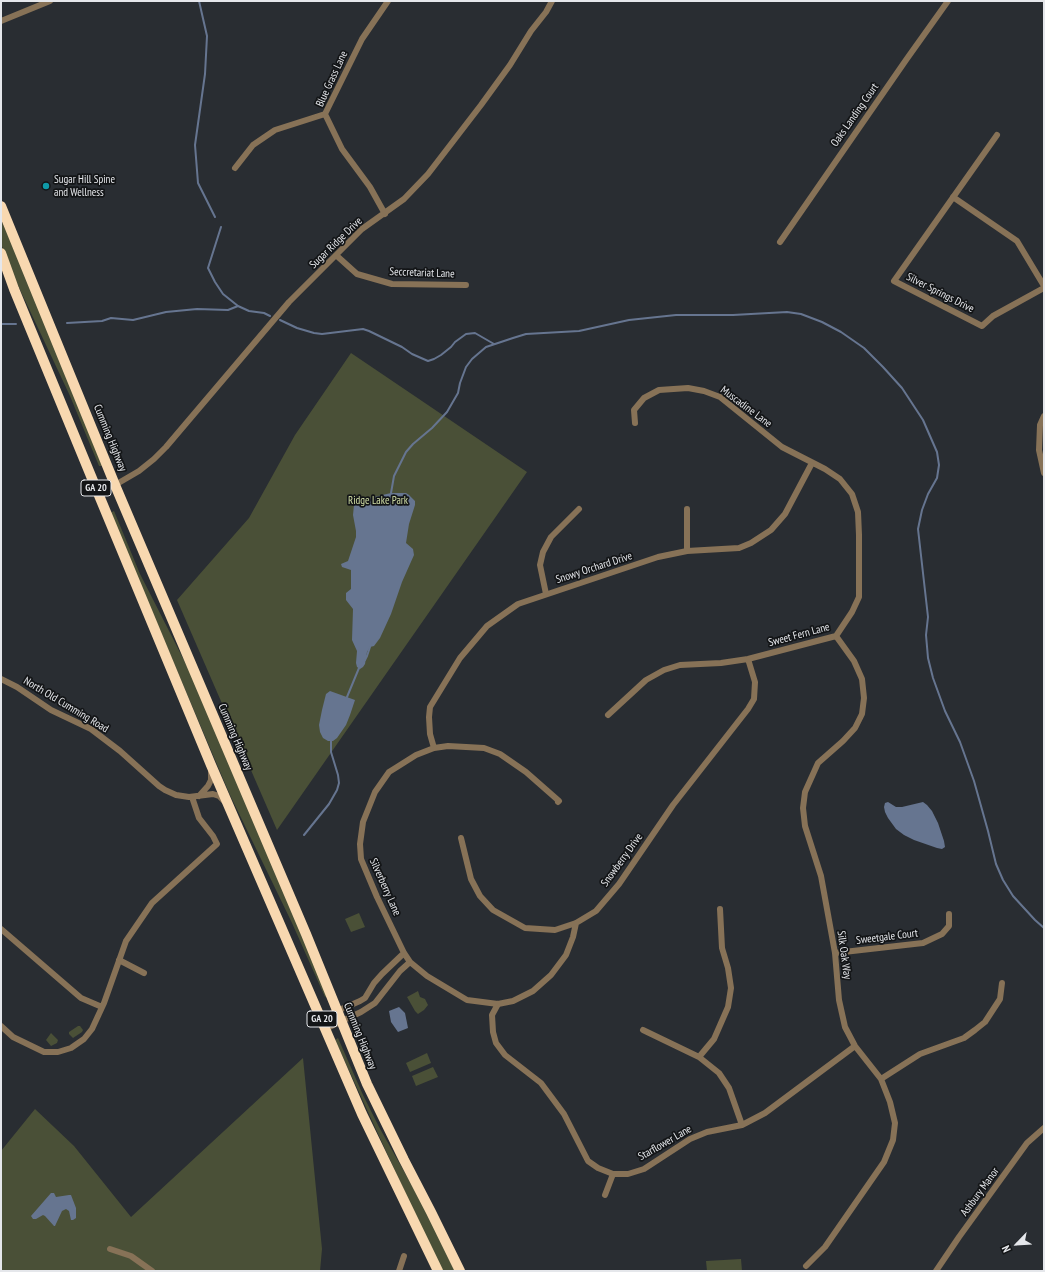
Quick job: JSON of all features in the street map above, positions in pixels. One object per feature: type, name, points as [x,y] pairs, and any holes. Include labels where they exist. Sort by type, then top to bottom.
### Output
[{"type":"highway","name":"Cumming Highway","points":[[1,206],[115,485],[303,927],[367,1084],[404,1160],[432,1212],[460,1271]]},
{"type":"highway","name":"GA 20","points":[[1,253],[14,289],[211,765],[365,1120],[438,1271]]},
{"type":"street","points":[[1,21],[50,1]]},
{"type":"street","name":"Blue Grass Lane","points":[[385,214],[370,187],[342,149],[325,114],[362,39],[388,1]]},
{"type":"street","name":"Sugar Ridge Drive","points":[[98,493],[139,471],[166,447],[289,302],[337,256],[362,229],[404,199],[428,174],[486,99],[552,1]]},
{"type":"street","name":"Oaks Landing Court","points":[[780,242],[948,1]]},
{"type":"street","points":[[235,168],[253,145],[275,130],[325,114]]},
{"type":"street","name":"Silver Springs Drive","points":[[953,197],[1017,241],[1044,287],[992,316],[982,326],[894,281],[953,197],[997,135]]},
{"type":"street","name":"Seccretariat Lane","points":[[337,256],[357,274],[392,284],[466,285]]},
{"type":"street","name":"Muscadine Lane","points":[[635,423],[634,410],[644,398],[659,390],[688,388],[704,391],[720,397],[782,447],[812,463]]},
{"type":"street","points":[[1044,416],[1040,425],[1039,450],[1044,473]]},
{"type":"street","name":"Snowy Orchard Drive","points":[[434,748],[430,734],[430,707],[460,658],[487,626],[518,604],[658,557],[687,551],[740,548],[760,538],[771,530],[785,514],[812,463]]},
{"type":"street","name":"Sweet Fern Lane","points":[[608,715],[646,680],[664,670],[680,665],[721,663],[748,659],[836,636],[852,612],[859,597],[858,512],[852,494],[840,479],[825,469],[812,463]]},
{"type":"street","points":[[546,594],[540,565],[543,552],[551,537],[578,509]]},
{"type":"street","points":[[687,510],[687,551]]},
{"type":"street","name":"Silk Oak Way","points":[[806,1266],[825,1247],[884,1162],[893,1140],[895,1123],[890,1102],[881,1079],[855,1046],[845,1027],[839,1000],[834,953],[821,876],[805,826],[803,808],[805,792],[818,762],[843,741],[855,728],[862,714],[864,698],[862,679],[854,661],[836,636]]},
{"type":"street","name":"Snowberry Drive","points":[[461,838],[471,879],[480,896],[493,910],[525,928],[555,930],[576,923],[596,911],[619,884],[673,805],[748,710],[754,699],[755,682],[748,659]]},
{"type":"street","name":"North Old Cumming Road","points":[[1,679],[51,710],[91,729],[120,751],[159,786],[176,795],[192,797],[213,794],[219,796],[229,804]]},
{"type":"street","name":"Silverberry Lane","points":[[558,802],[559,801],[526,772],[500,754],[484,748],[448,746],[434,748],[416,755],[389,772],[375,792],[363,822],[360,844],[361,859],[377,897],[404,953],[410,962],[427,976],[467,1000],[498,1004],[513,1001],[533,991],[551,975],[566,955],[573,937],[576,923]]},
{"type":"street","points":[[199,796],[211,780],[211,765]]},
{"type":"street","points":[[1,1026],[13,1037],[44,1052],[58,1052],[71,1048],[84,1039],[92,1029],[102,1007],[126,941],[152,903],[217,844],[213,836],[198,818],[192,797]]},
{"type":"street","points":[[699,1057],[714,1039],[728,1007],[730,988],[728,968],[722,948],[720,909]]},
{"type":"street","name":"Sweetgale Court","points":[[834,953],[922,943],[942,934],[949,926],[949,914]]},
{"type":"street","points":[[1,929],[81,998],[102,1007]]},
{"type":"street","points":[[321,1018],[365,998],[382,974],[404,953]]},
{"type":"street","points":[[119,960],[144,973]]},
{"type":"street","points":[[326,1029],[361,1012],[375,1002],[400,971],[410,962]]},
{"type":"street","points":[[881,1079],[920,1054],[964,1038],[975,1030],[985,1022],[1000,999],[1002,983]]},
{"type":"street","points":[[370,989],[379,997]]},
{"type":"street","name":"Starflower Lane","points":[[498,1004],[492,1015],[493,1032],[496,1043],[505,1055],[541,1082],[564,1114],[588,1161],[598,1168],[613,1174],[628,1174],[644,1168],[690,1139],[707,1132],[742,1125],[765,1112],[855,1046]]},
{"type":"street","points":[[643,1030],[699,1057],[719,1073],[729,1088],[742,1125]]},
{"type":"street","name":"Ashbury Manor","points":[[936,1271],[1027,1143],[1044,1128]]},
{"type":"street","points":[[605,1195],[613,1174]]},
{"type":"street","points":[[110,1249],[131,1256],[152,1271]]},
{"type":"street","points":[[399,1271],[404,1256]]},
{"type":"green space","points":[[1,220],[25,272],[102,466],[99,466],[70,396],[14,277],[1,244]]},
{"type":"green space","name":"Ridge Lake Park","points":[[351,353],[527,472],[277,830],[177,600],[249,518],[295,435]]},
{"type":"green space","points":[[114,511],[140,574],[191,674],[328,996],[325,997],[292,923],[230,795],[110,513]]},
{"type":"green space","points":[[359,913],[365,927],[351,932],[345,919]]},
{"type":"green space","points":[[418,991],[420,997],[425,999],[428,1005],[418,1014],[407,997]]},
{"type":"green space","points":[[80,1026],[83,1030],[73,1038],[69,1032]]},
{"type":"green space","points":[[51,1033],[58,1040],[57,1043],[51,1046],[46,1040]]},
{"type":"green space","points":[[338,1038],[379,1127],[427,1212],[455,1271],[441,1271],[335,1040]]},
{"type":"green space","points":[[427,1053],[431,1063],[410,1072],[406,1063]]},
{"type":"green space","points":[[303,1058],[322,1249],[320,1271],[1,1271],[1,1151],[35,1109],[74,1146],[131,1217]]},
{"type":"green space","points":[[433,1067],[438,1077],[416,1086],[412,1076]]},
{"type":"green space","points":[[741,1259],[742,1271],[707,1271],[706,1261]]},
{"type":"water","points":[[391,493],[406,493],[415,501],[406,543],[413,549],[414,555],[380,638],[374,646],[370,647],[367,652],[365,664],[360,669],[357,667],[357,651],[352,640],[353,609],[346,600],[346,593],[351,589],[351,570],[342,567],[341,564],[348,561],[356,537],[353,515],[354,505],[357,501]]},
{"type":"water","points":[[330,691],[355,700],[346,725],[337,738],[333,741],[328,741],[323,738],[319,725],[326,694]]},
{"type":"water","points":[[888,802],[896,807],[923,802],[927,805],[938,823],[945,847],[942,849],[937,848],[914,840],[896,829],[885,812],[885,803]]},
{"type":"water","points":[[399,1007],[405,1013],[408,1028],[398,1032],[391,1022],[389,1011]]},
{"type":"water","points":[[51,1193],[54,1193],[56,1197],[71,1195],[76,1208],[76,1218],[71,1220],[69,1211],[66,1209],[62,1211],[55,1226],[43,1215],[33,1219],[31,1216]]},
{"type":"waterway","points":[[199,1],[207,36],[205,74],[195,145],[198,183],[215,217]]},
{"type":"waterway","points":[[221,227],[208,268],[215,282],[223,294],[238,306],[249,311],[264,313],[270,316]]},
{"type":"waterway","points":[[67,323],[102,321],[111,318],[133,320],[166,312],[197,309],[228,310],[238,306]]},
{"type":"waterway","points":[[391,493],[394,476],[406,452],[447,412],[458,393],[466,367],[472,359],[486,347],[526,334],[579,331],[629,320],[676,315],[733,315],[787,312],[801,314],[822,322],[841,332],[864,348],[902,388],[923,420],[937,452],[939,465],[937,478],[928,494],[922,510],[918,529],[928,617],[926,635],[928,658],[933,678],[945,711],[960,742],[974,781],[996,864],[1003,880],[1013,896],[1044,928]]},
{"type":"waterway","points":[[280,320],[297,328],[322,334],[363,329],[428,361],[441,355],[466,334],[475,333],[494,344]]},
{"type":"waterway","points":[[1,324],[16,324]]},
{"type":"waterway","points":[[365,660],[370,647]]},
{"type":"waterway","points":[[347,697],[359,668]]},
{"type":"waterway","points":[[304,835],[329,804],[337,790],[339,783],[331,752],[331,741]]},
{"type":"place","name":"Sugar Hill Spine and Wellness","points":[[46,186]]}]
